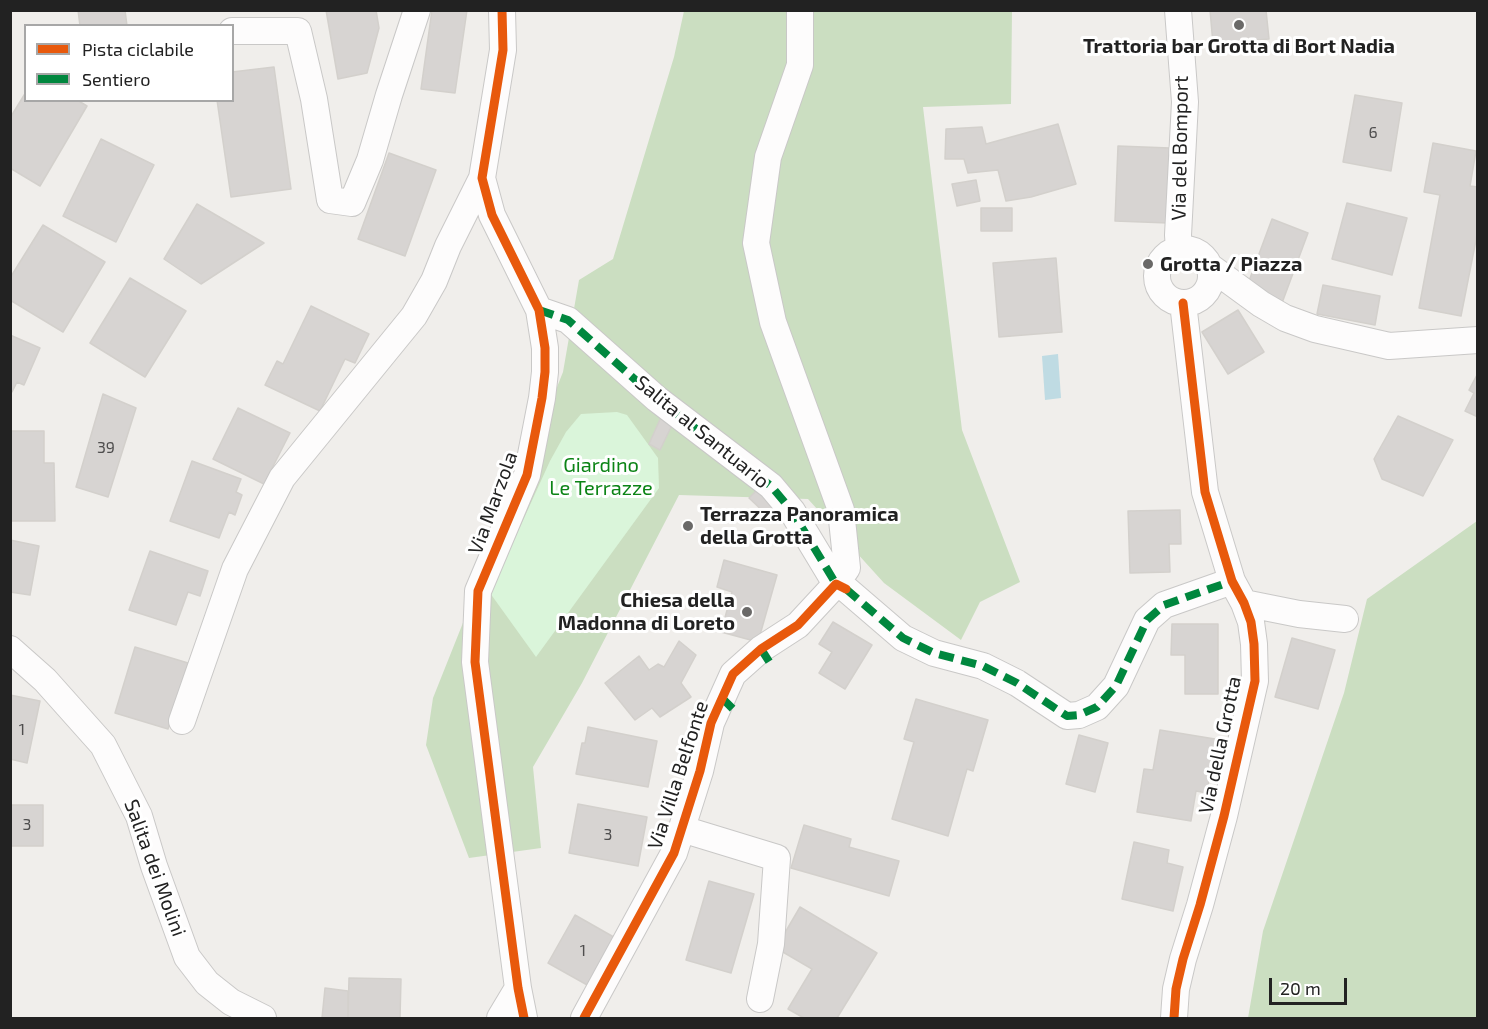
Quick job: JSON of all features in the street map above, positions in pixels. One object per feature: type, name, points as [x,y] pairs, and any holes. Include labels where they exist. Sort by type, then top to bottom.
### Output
[{"type":"street","points":[[234,31],[298,31],[314,99],[330,200],[352,203],[370,160],[388,95],[417,10]]},
{"type":"street","name":"Via Marzola","points":[[182,721],[235,569],[282,478],[414,316],[434,281],[448,246],[482,178],[503,50],[502,10]]},
{"type":"street","name":"Via Villa Belfonte","points":[[585,1018],[674,853],[700,771],[711,723],[727,703],[729,669],[766,657],[841,586],[847,568],[841,510],[773,322],[756,243],[768,157],[800,65],[800,10]]},
{"type":"street","name":"Via del Bomport","points":[[1178,10],[1185,102],[1179,249]]},
{"type":"street","name":"Via Marzola","points":[[482,178],[492,215],[539,310],[545,348],[542,398],[527,475],[478,591],[475,662],[518,988],[524,1018]]},
{"type":"street","points":[[1179,249],[1195,251],[1204,257],[1209,266],[1211,277],[1209,287],[1202,296],[1193,301],[1183,303],[1173,300],[1158,286],[1159,265],[1165,256],[1179,249]]},
{"type":"street","points":[[1209,266],[1261,304],[1285,318],[1315,329],[1389,346],[1478,340]]},
{"type":"street","name":"Via della Grotta","points":[[1174,1018],[1176,989],[1183,959],[1224,816],[1255,681],[1251,622],[1238,592],[1205,492],[1183,303]]},
{"type":"street","name":"Salita al Santuario","points":[[539,310],[568,320],[657,399],[771,486],[792,511],[841,586],[903,638],[934,653],[983,666],[1017,683],[1067,716],[1079,715],[1097,707],[1116,686],[1147,620],[1164,605],[1238,592]]},
{"type":"street","points":[[1238,592],[1299,614],[1346,619]]},
{"type":"street","name":"Salita dei Molini","points":[[10,649],[45,680],[103,745],[139,816],[154,866],[187,957],[207,983],[231,1002],[263,1018]]},
{"type":"street","name":"Via Villa Belfonte","points":[[682,829],[777,858],[771,944],[760,999]]},
{"type":"street","points":[[500,1018],[518,988]]},
{"type":"green space","points":[[684,11],[1012,11],[1011,104],[923,107],[962,430],[1020,582],[980,602],[961,640],[884,583],[808,499],[679,495],[582,683],[533,767],[541,848],[469,858],[426,745],[433,698],[563,372],[579,280],[613,259],[674,57]]},
{"type":"green space","name":"Giardino Le Terrazze","points":[[617,412],[627,415],[658,458],[659,488],[536,657],[490,593],[550,461],[566,432],[581,414]]},
{"type":"green space","points":[[1477,521],[1477,1018],[1248,1018],[1263,931],[1344,693],[1367,599]]},
{"type":"water","points":[[1058,354],[1061,398],[1045,400],[1042,356]]},
{"type":"building","points":[[78,10],[125,10],[127,24],[80,24]]},
{"type":"building","points":[[326,10],[376,10],[379,28],[367,73],[338,79]]},
{"type":"building","points":[[432,10],[467,10],[455,93],[421,89]]},
{"type":"building","name":"Trattoria bar Grotta di Bort Nadia","points":[[1210,10],[1266,10],[1269,39],[1213,44]]},
{"type":"building","points":[[274,67],[291,189],[231,197],[217,102],[234,102],[234,72]]},
{"type":"building","points":[[24,95],[24,102],[80,102],[87,106],[40,186],[10,168],[10,118]]},
{"type":"building","points":[[1355,95],[1402,103],[1391,171],[1343,162]]},
{"type":"building","points":[[1058,124],[1076,184],[1031,197],[1006,201],[998,170],[968,173],[964,159],[945,159],[946,129],[982,127],[986,144]]},
{"type":"building","points":[[101,139],[154,165],[116,242],[63,216]]},
{"type":"building","points":[[1433,143],[1476,151],[1470,186],[1478,187],[1478,230],[1461,316],[1419,308],[1440,195],[1424,192]]},
{"type":"building","points":[[1118,146],[1170,148],[1168,223],[1115,221]]},
{"type":"building","points":[[389,153],[436,170],[405,256],[358,239]]},
{"type":"building","points":[[976,180],[980,201],[957,206],[952,184]]},
{"type":"building","points":[[1347,203],[1407,218],[1392,275],[1332,259]]},
{"type":"building","points":[[197,204],[264,243],[201,284],[164,259]]},
{"type":"building","points":[[981,208],[1012,208],[1012,231],[981,231]]},
{"type":"building","points":[[1272,219],[1308,233],[1282,303],[1246,289]]},
{"type":"building","points":[[43,225],[105,262],[63,332],[10,300],[10,278]]},
{"type":"building","points":[[1056,258],[1062,332],[999,337],[993,263]]},
{"type":"building","points":[[130,278],[186,311],[145,377],[90,343]]},
{"type":"building","points":[[1323,285],[1380,296],[1375,325],[1317,314]]},
{"type":"building","points":[[311,306],[369,334],[355,363],[345,359],[320,411],[265,385],[277,361],[283,364]]},
{"type":"building","points":[[1238,310],[1264,352],[1228,374],[1202,332]]},
{"type":"building","points":[[10,335],[40,348],[24,385],[17,382],[12,392],[10,392]]},
{"type":"building","points":[[1478,373],[1478,417],[1465,411],[1474,393],[1469,390]]},
{"type":"building","points":[[103,394],[136,408],[108,497],[76,487]]},
{"type":"building","points":[[238,408],[290,433],[264,484],[213,459]]},
{"type":"building","points":[[662,415],[674,421],[660,450],[649,444]]},
{"type":"building","points":[[1398,416],[1453,440],[1423,496],[1382,479],[1374,459]]},
{"type":"building","points":[[10,431],[44,431],[44,463],[54,463],[55,521],[10,521]]},
{"type":"building","points":[[192,461],[241,479],[236,492],[242,495],[235,515],[229,512],[219,538],[170,521]]},
{"type":"building","points":[[758,489],[779,508],[770,518],[749,498]]},
{"type":"building","points":[[1180,510],[1181,544],[1169,544],[1170,572],[1130,573],[1128,511]]},
{"type":"building","points":[[10,540],[39,546],[30,595],[10,592]]},
{"type":"building","points":[[150,551],[208,571],[200,596],[188,592],[176,625],[129,610]]},
{"type":"building","name":"Chiesa della Madonna di Loreto","points":[[724,560],[777,575],[758,642],[721,632],[732,592],[717,587]]},
{"type":"building","points":[[833,622],[872,645],[845,689],[819,673],[832,652],[819,644]]},
{"type":"building","points":[[1172,624],[1218,624],[1218,694],[1185,694],[1185,655],[1171,655]]},
{"type":"building","points":[[1292,638],[1335,650],[1318,709],[1275,697]]},
{"type":"building","points":[[679,641],[696,655],[681,683],[691,697],[660,717],[652,708],[635,720],[605,683],[639,656],[649,670],[658,664],[664,667]]},
{"type":"building","points":[[135,647],[188,663],[168,729],[115,713]]},
{"type":"building","points":[[10,695],[40,701],[27,763],[10,759]]},
{"type":"building","points":[[916,699],[988,720],[973,771],[967,769],[948,836],[892,819],[914,742],[904,739]]},
{"type":"building","points":[[588,727],[657,741],[648,787],[576,774],[582,743],[585,743]]},
{"type":"building","points":[[1160,730],[1215,739],[1207,793],[1196,791],[1191,821],[1137,812],[1144,769],[1153,770]]},
{"type":"building","points":[[1079,735],[1108,743],[1095,792],[1066,784]]},
{"type":"building","points":[[578,804],[647,817],[638,866],[569,853]]},
{"type":"building","points":[[10,805],[43,805],[43,846],[10,846]]},
{"type":"building","points":[[804,825],[851,839],[849,847],[899,861],[889,896],[791,868]]},
{"type":"building","points":[[1134,842],[1169,850],[1167,863],[1183,867],[1173,911],[1122,899]]},
{"type":"building","points":[[709,881],[754,894],[731,973],[686,960]]},
{"type":"building","points":[[800,907],[877,953],[837,1018],[804,1018],[788,1009],[812,969],[776,948]]},
{"type":"building","points":[[575,915],[619,940],[589,986],[548,963]]},
{"type":"building","points":[[349,978],[401,979],[400,1018],[348,1018]]},
{"type":"building","points":[[325,988],[348,991],[348,1018],[322,1018]]},
{"type":"marked path","points":[[539,310],[568,320],[657,399],[771,486],[792,511],[836,584]]},
{"type":"marked path","points":[[846,589],[903,638],[934,653],[983,666],[1017,683],[1067,716],[1079,715],[1097,707],[1116,686],[1147,620],[1164,605],[1232,581]]},
{"type":"marked path","points":[[761,649],[772,666]]},
{"type":"marked path","points":[[722,698],[733,709]]},
{"type":"cycle path","points":[[502,10],[503,50],[482,178],[492,215],[539,310],[545,348],[545,372],[527,475],[478,591],[475,662],[518,988],[524,1018]]},
{"type":"cycle path","points":[[1174,1018],[1176,989],[1183,959],[1224,816],[1255,681],[1251,622],[1232,581],[1205,492],[1183,303]]},
{"type":"cycle path","points":[[584,1018],[674,853],[700,771],[711,723],[733,674],[761,649],[798,625],[836,584],[846,589]]},
{"type":"place","name":"Trattoria bar Grotta di Bort Nadia","points":[[1239,25]]},
{"type":"place","name":"Grotta / Piazza","points":[[1148,264]]},
{"type":"place","name":"Terrazza Panoramica della Grotta","points":[[688,526]]},
{"type":"place","name":"Chiesa della Madonna di Loreto","points":[[747,612]]}]
